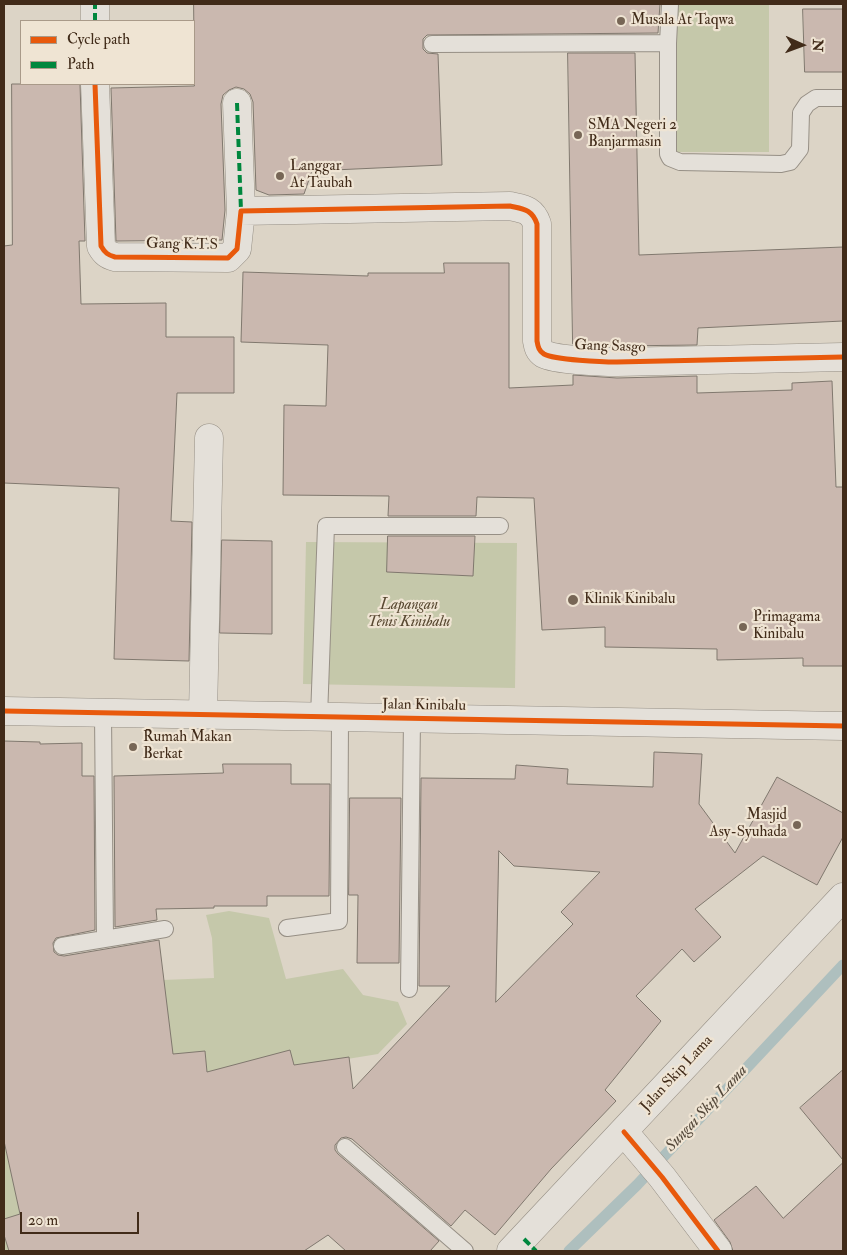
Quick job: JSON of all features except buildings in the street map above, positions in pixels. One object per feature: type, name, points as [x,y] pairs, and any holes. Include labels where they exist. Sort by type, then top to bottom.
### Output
[{"type":"street","points":[[95,4],[95,20]]},
{"type":"street","name":"Gang K.T.S","points":[[95,85],[101,246],[104,252],[116,257],[228,258],[238,249],[241,211]]},
{"type":"street","points":[[237,103],[241,211]]},
{"type":"street","name":"Gang Sasgo","points":[[241,211],[510,206],[529,210],[537,224],[537,341],[538,349],[546,355],[593,362],[843,357]]},
{"type":"street","points":[[203,714],[209,438]]},
{"type":"street","name":"Jalan Kinibalu","points":[[4,711],[843,726]]},
{"type":"street","name":"Jalan Skip Lama","points":[[525,1247],[843,897]]},
{"type":"street","points":[[627,1136],[662,1177],[718,1251]]},
{"type":"lane","points":[[670,4],[668,154],[675,161],[781,164],[790,162],[800,149],[801,113],[807,104],[816,98],[843,98]]},
{"type":"lane","points":[[432,44],[668,43]]},
{"type":"lane","points":[[287,928],[339,921],[329,717],[326,526],[500,526]]},
{"type":"lane","points":[[103,713],[105,939]]},
{"type":"lane","points":[[409,989],[412,718]]},
{"type":"lane","points":[[62,946],[165,929]]},
{"type":"lane","points":[[345,1147],[465,1251]]},
{"type":"green space","points":[[676,4],[769,4],[769,152],[676,152]]},
{"type":"green space","name":"Lapangan Tenis Kinibalu","points":[[306,542],[517,543],[515,688],[303,684]]},
{"type":"green space","points":[[229,911],[269,918],[286,979],[343,969],[363,995],[398,1002],[407,1024],[378,1054],[286,1069],[238,1072],[178,1251],[4,1251],[4,934],[24,935],[60,984],[214,978],[212,938],[206,915]]},
{"type":"waterway","name":"Sungai Skip Lama","points":[[569,1251],[637,1185],[843,965]]},
{"type":"marked path","points":[[95,4],[95,20]]},
{"type":"marked path","points":[[237,103],[241,211]]},
{"type":"marked path","points":[[524,1239],[536,1251]]},
{"type":"cycle path","points":[[95,85],[101,246],[105,252],[115,257],[228,258],[237,249],[241,211],[510,206],[530,213],[537,224],[537,341],[539,349],[544,354],[568,359],[617,362],[843,357]]},
{"type":"cycle path","points":[[4,711],[843,726]]},
{"type":"cycle path","points":[[624,1132],[662,1177],[718,1251]]},
{"type":"place","name":"Musala At Taqwa","points":[[621,21]]},
{"type":"place","name":"SMA Negeri 2 Banjarmasin","points":[[578,135]]},
{"type":"place","name":"Langgar At Taubah","points":[[280,176]]},
{"type":"place","name":"Klinik Kinibalu","points":[[573,600]]},
{"type":"place","name":"Primagama Kinibalu","points":[[743,627]]},
{"type":"place","name":"Rumah Makan Berkat","points":[[133,747]]},
{"type":"place","name":"Masjid Asy-Syuhada","points":[[797,825]]}]
